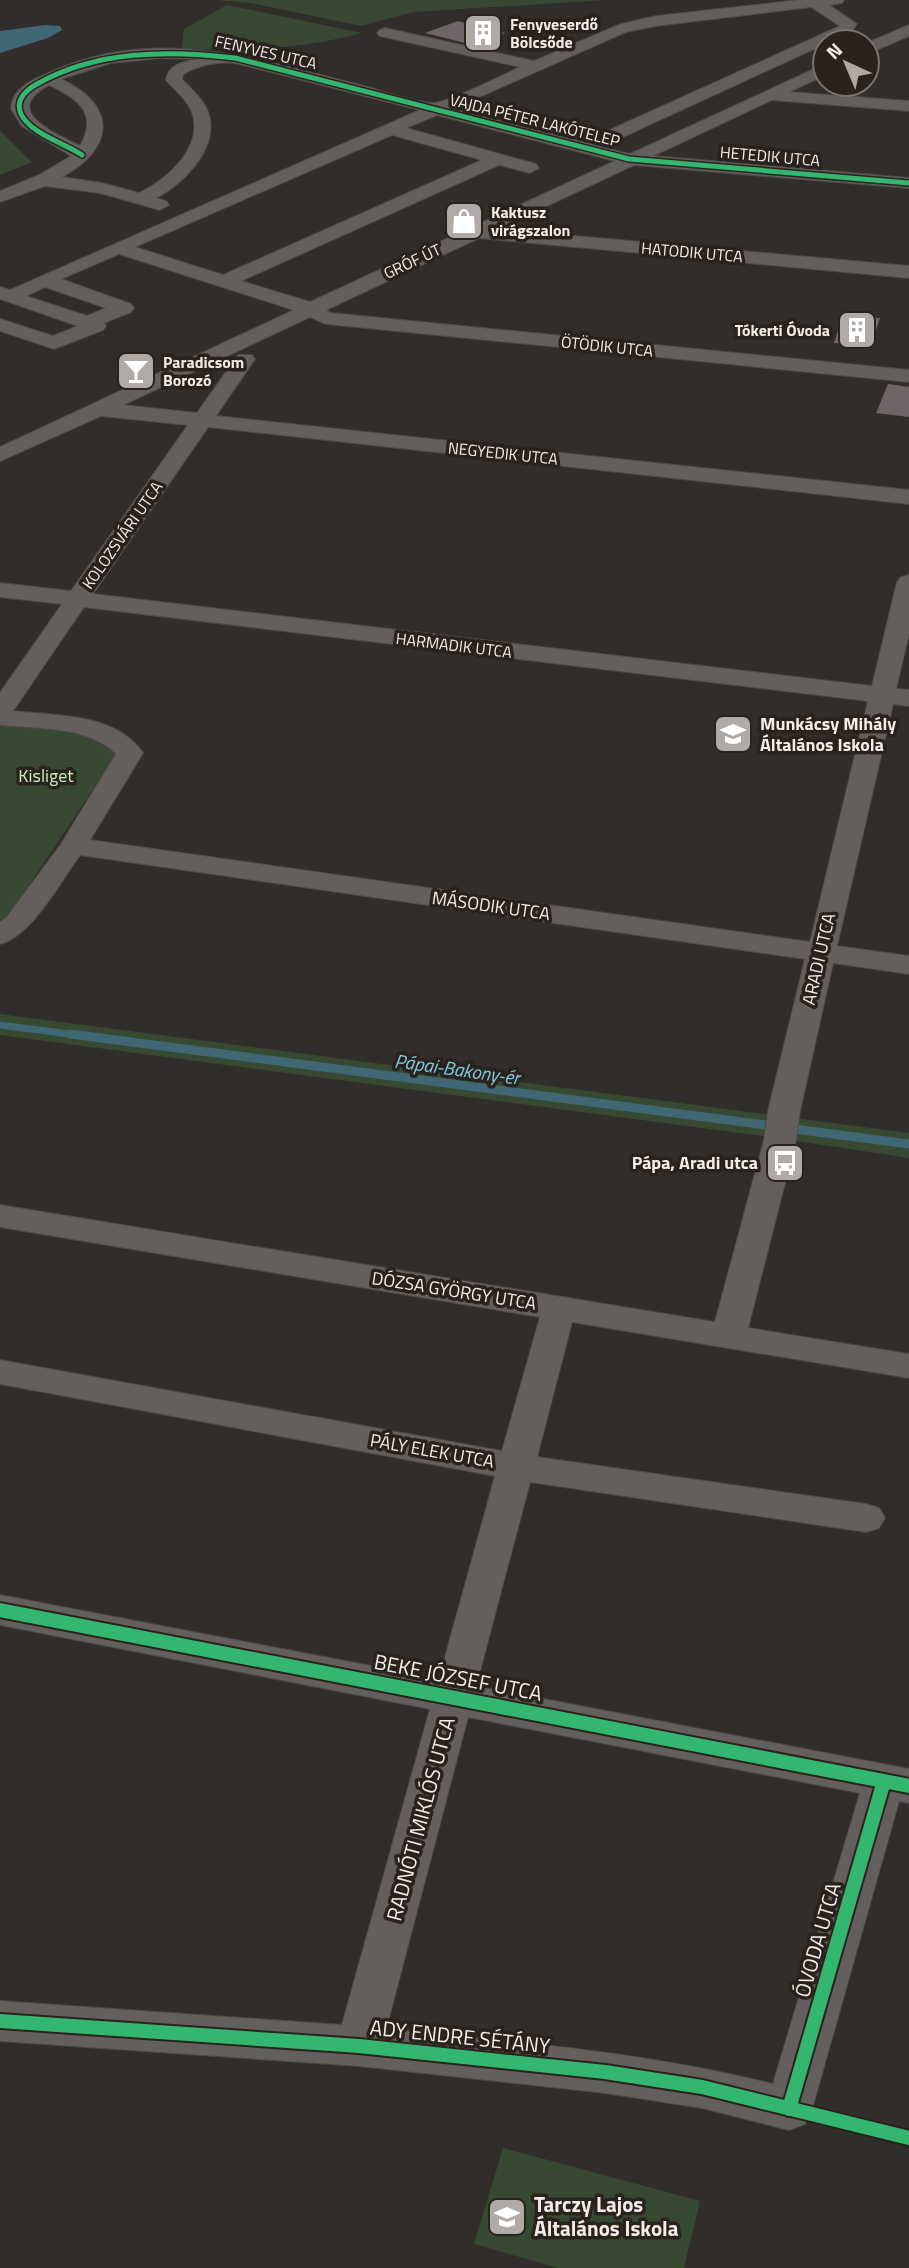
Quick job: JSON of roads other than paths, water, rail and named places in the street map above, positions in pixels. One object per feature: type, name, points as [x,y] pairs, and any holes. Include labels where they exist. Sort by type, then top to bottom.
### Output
[{"type":"street","name":"VAJDA PÉTER LAKÓTELEP","points":[[7,295],[637,24],[837,0]]},
{"type":"street","name":"VAJDA PÉTER LAKÓTELEP","points":[[584,148],[846,29],[849,24],[814,3]]},
{"type":"street","points":[[386,33],[536,66]]},
{"type":"street","points":[[881,43],[904,34]]},
{"type":"street","name":"FENYVES UTCA","points":[[82,155],[25,121],[19,109],[20,98],[33,86],[48,78],[91,62],[149,53],[208,54],[235,58],[434,110]]},
{"type":"street","name":"FENYVES UTCA","points":[[141,199],[172,181],[187,164],[199,141],[203,124],[200,111],[174,80],[175,73],[198,62],[235,58]]},
{"type":"street","name":"GRÓF ÚT","points":[[0,455],[811,75]]},
{"type":"street","points":[[0,197],[42,180],[82,155],[93,144],[97,126],[94,111],[82,97],[48,78]]},
{"type":"street","points":[[768,95],[909,106]]},
{"type":"street","name":"VAJDA PÉTER LAKÓTELEP","points":[[434,110],[629,159]]},
{"type":"street","points":[[390,129],[530,168]]},
{"type":"street","points":[[223,282],[498,159]]},
{"type":"street","name":"HETEDIK UTCA","points":[[629,159],[909,183]]},
{"type":"street","points":[[42,180],[90,186],[194,215]]},
{"type":"street","name":"HATODIK UTCA","points":[[475,232],[909,272]]},
{"type":"street","points":[[118,248],[308,309]]},
{"type":"street","points":[[44,280],[124,308],[87,323]]},
{"type":"street","name":"VAJDA PÉTER LAKÓTELEP","points":[[7,295],[87,323]]},
{"type":"street","name":"ÖTÖDIK UTCA","points":[[308,309],[326,318],[909,376]]},
{"type":"street","points":[[0,325],[54,344],[96,326],[87,323]]},
{"type":"street","name":"KOLOZSVÁRI UTCA","points":[[0,711],[245,359]]},
{"type":"street","name":"NEGYEDIK UTCA","points":[[98,409],[909,497]]},
{"type":"street","name":"ARADI UTCA","points":[[730,1336],[821,953],[895,697],[909,582]]},
{"type":"street","name":"HARMADIK UTCA","points":[[0,590],[895,697]]},
{"type":"street","points":[[0,717],[83,727],[114,737],[130,753],[73,846],[16,924],[0,935]]},
{"type":"street","name":"MÁSODIK UTCA","points":[[73,846],[909,965]]},
{"type":"street","name":"DÓZSA GYÖRGY UTCA","points":[[0,1216],[909,1366]]},
{"type":"street","name":"RADNÓTI MIKLÓS UTCA","points":[[359,2046],[559,1308]]},
{"type":"street","name":"PÁLY ELEK UTCA","points":[[0,1372],[517,1467],[866,1518]]},
{"type":"street","name":"BEKE JÓZSEF UTCA","points":[[0,1611],[455,1696],[897,1783]]},
{"type":"street","name":"ÓVODA UTCA","points":[[789,2109],[897,1783]]},
{"type":"street","name":"ADY ENDRE SÉTÁNY","points":[[0,2021],[359,2046],[605,2071],[702,2087],[789,2109]]},
{"type":"water","points":[[46,25],[60,26],[62,30],[48,38],[0,53],[0,31]]},
{"type":"waterway","name":"Pápai-Bakony-ér","points":[[0,1025],[84,1036]]},
{"type":"waterway","name":"Pápai-Bakony-ér","points":[[70,1034],[774,1126]]},
{"type":"waterway","name":"Pápai-Bakony-ér","points":[[787,1128],[909,1144]]},
{"type":"place","name":"Fenyveserdő Bölcsőde","points":[[483,33]]},
{"type":"place","name":"Kaktusz virágszalon","points":[[464,221]]},
{"type":"place","name":"Tókerti Óvoda","points":[[857,330]]},
{"type":"place","name":"Paradicsom Borozó","points":[[136,371]]},
{"type":"place","name":"Munkácsy Mihály Általános Iskola","points":[[733,734]]},
{"type":"place","name":"Pápa, Aradi utca","points":[[785,1163]]},
{"type":"place","name":"Tarczy Lajos Általános Iskola","points":[[507,2217]]},
{"type":"park label","name":"Kisliget","points":[[46,776]]}]
